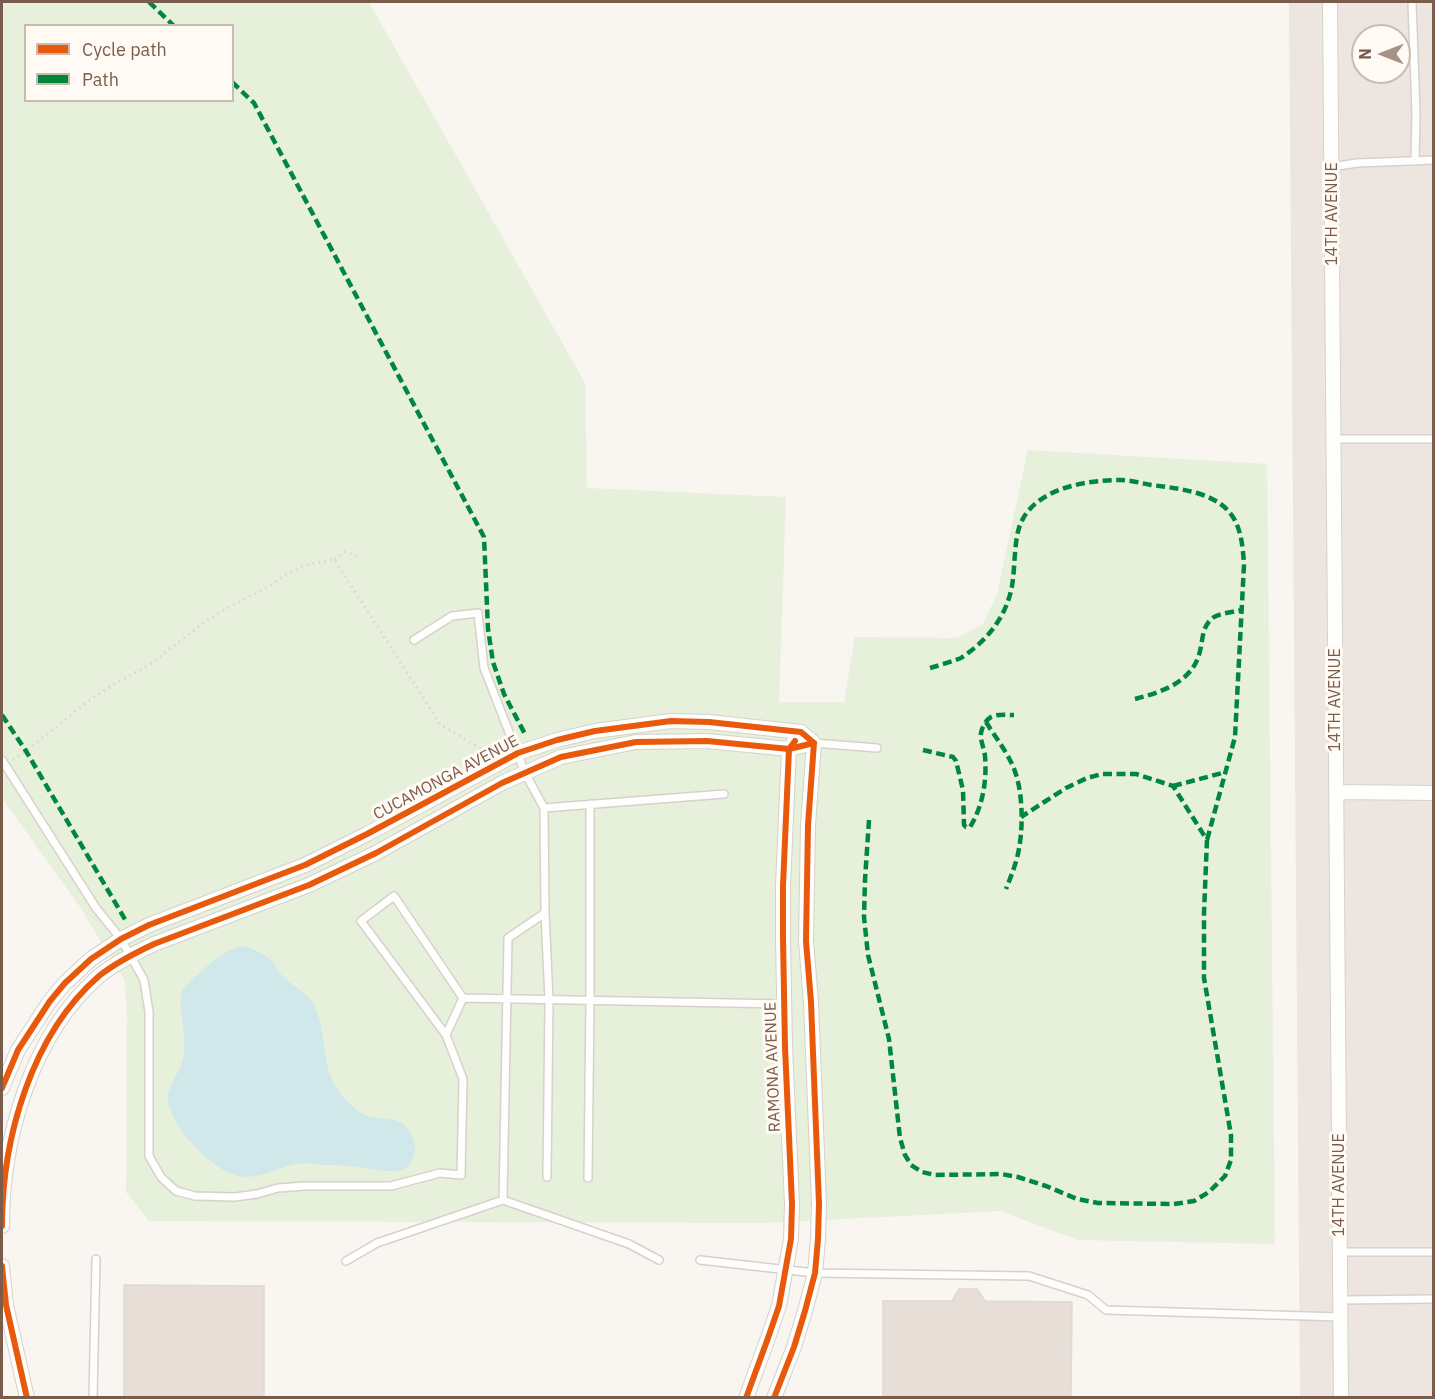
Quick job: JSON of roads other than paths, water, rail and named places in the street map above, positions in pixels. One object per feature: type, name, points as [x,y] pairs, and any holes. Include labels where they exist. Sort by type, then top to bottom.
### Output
[{"type":"street","name":"14TH AVENUE","points":[[1330,2],[1341,1398]]},
{"type":"street","name":"CUCAMONGA AVENUE","points":[[2,1088],[18,1050],[50,1001],[65,983],[91,959],[121,939],[149,925],[305,866],[518,753],[595,731],[671,721],[709,722],[801,732]]},
{"type":"street","points":[[774,1398],[794,1347],[814,1273],[819,1204],[811,1002],[806,941],[808,825],[814,743],[801,732],[789,749]]},
{"type":"street","name":"CUCAMONGA AVENUE","points":[[2,1226],[5,1169],[10,1142],[36,1063],[51,1033],[81,994],[100,976],[130,956],[154,944],[309,885],[376,853],[502,783],[561,757],[636,742],[707,741],[789,749],[814,743]]},
{"type":"street","name":"RAMONA AVENUE","points":[[746,1398],[779,1306],[791,1239],[783,886],[789,749]]},
{"type":"street","points":[[1336,792],[1434,793]]},
{"type":"street","points":[[2,1266],[6,1305],[27,1398]]},
{"type":"lane","points":[[1412,2],[1416,113],[1415,161]]},
{"type":"lane","points":[[1331,167],[1357,163],[1434,160]]},
{"type":"lane","points":[[1333,439],[1434,439]]},
{"type":"lane","points":[[414,640],[452,616],[478,613],[484,668],[525,773],[544,808],[549,1000],[547,1177]]},
{"type":"lane","points":[[814,743],[876,748]]},
{"type":"lane","points":[[3,762],[96,908],[121,939],[144,980],[149,1012],[149,1156],[161,1177],[176,1191],[195,1196],[235,1197],[278,1188],[391,1186],[440,1173],[461,1175],[463,1079],[446,1035],[361,921],[394,896],[463,998]]},
{"type":"lane","points":[[544,808],[724,794]]},
{"type":"lane","points":[[588,1178],[590,804]]},
{"type":"lane","points":[[503,1200],[508,938],[545,913]]},
{"type":"lane","points":[[463,998],[784,1004]]},
{"type":"lane","points":[[446,1035],[463,998]]},
{"type":"lane","points":[[346,1261],[377,1243],[503,1200],[629,1244],[659,1260]]},
{"type":"lane","points":[[1339,1252],[1434,1252]]},
{"type":"lane","points":[[93,1398],[96,1259]]},
{"type":"lane","points":[[700,1260],[814,1273],[1029,1276],[1088,1295],[1106,1310],[1340,1317]]},
{"type":"lane","points":[[1340,1300],[1434,1299]]},
{"type":"water","points":[[242,946],[268,957],[288,981],[311,1000],[320,1021],[327,1065],[334,1084],[346,1100],[363,1114],[398,1121],[408,1129],[415,1150],[409,1166],[398,1171],[385,1171],[305,1163],[255,1176],[238,1176],[220,1168],[186,1137],[168,1103],[169,1091],[181,1065],[184,1052],[181,995],[183,989],[210,964],[225,953]]}]
